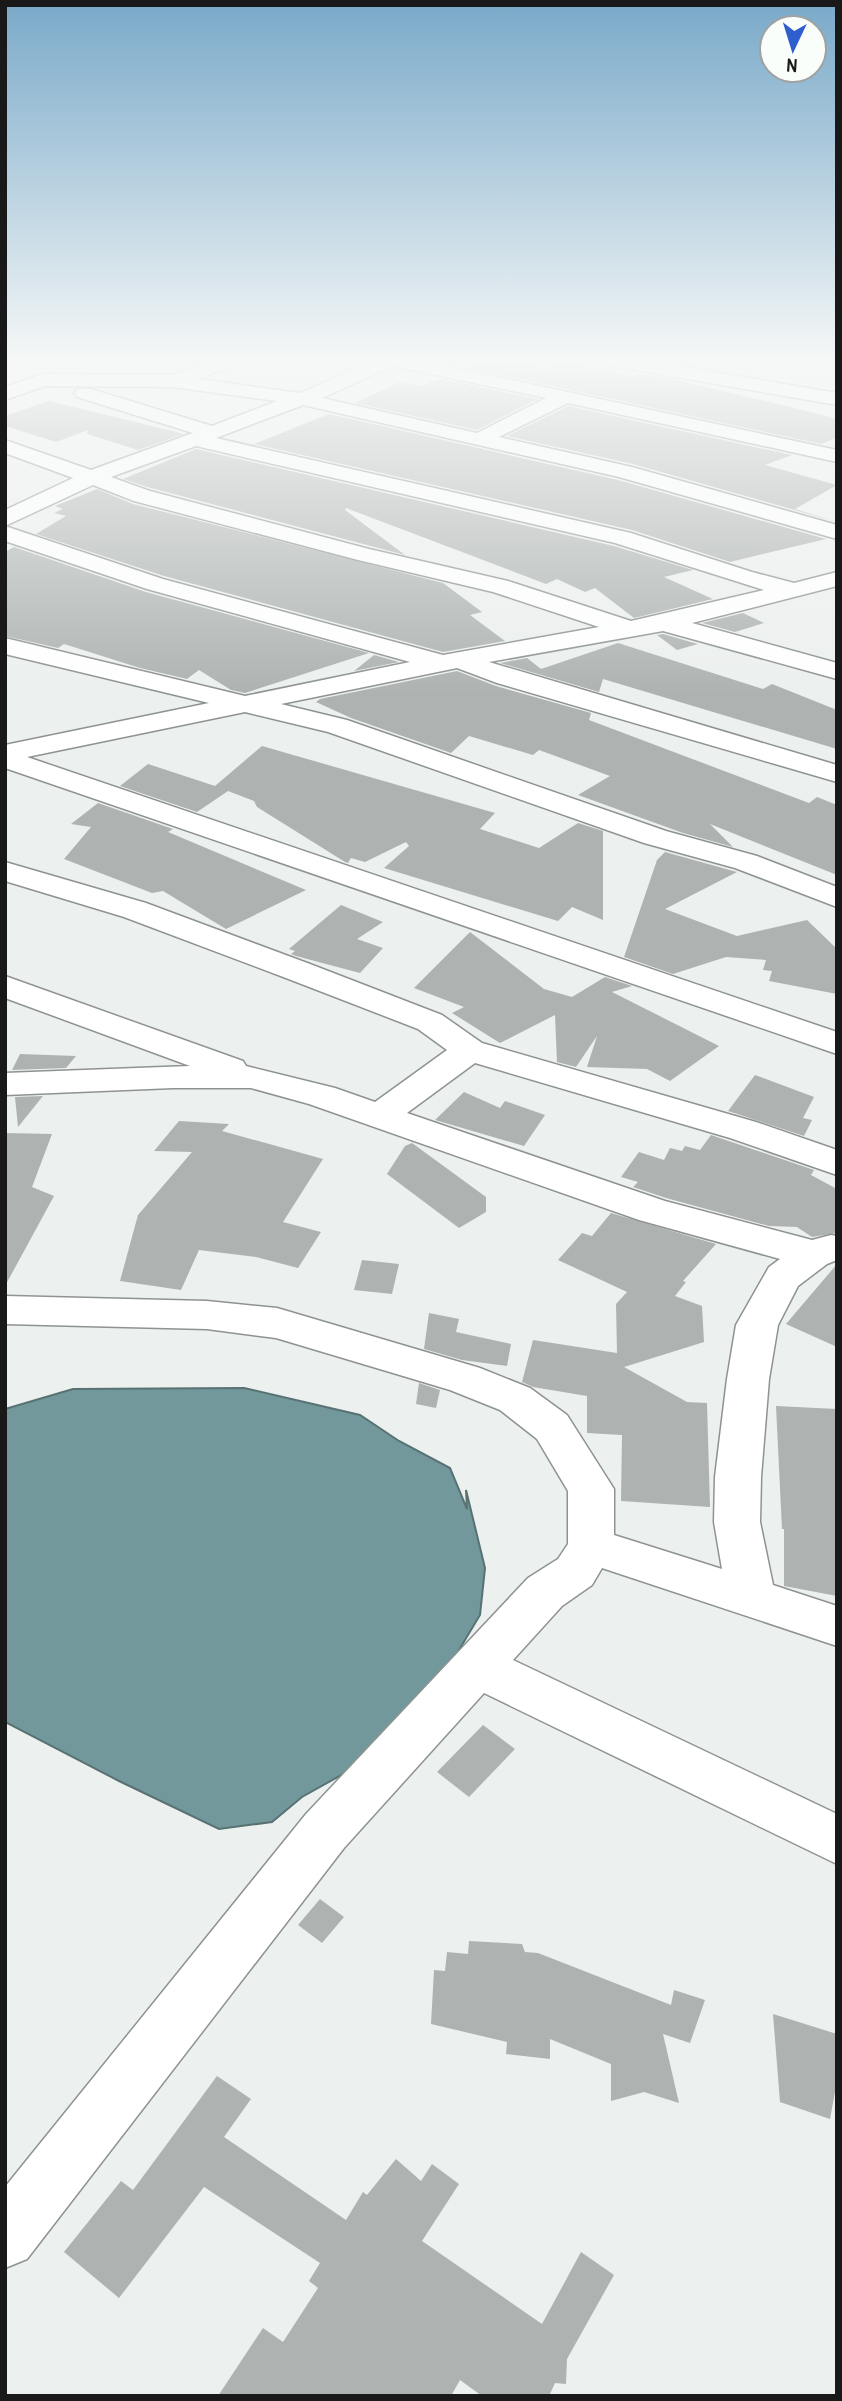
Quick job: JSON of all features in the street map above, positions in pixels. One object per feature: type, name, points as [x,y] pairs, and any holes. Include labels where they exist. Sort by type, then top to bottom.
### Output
[{"type":"street","points":[[73,470],[142,496],[366,555],[500,586],[629,629]]},
{"type":"street","points":[[5,519],[112,470]]},
{"type":"street","points":[[311,470],[627,539],[732,576],[798,589]]},
{"type":"street","points":[[615,470],[837,532]]},
{"type":"street","points":[[5,533],[155,584],[451,661],[837,774]]},
{"type":"street","points":[[5,753],[451,661],[663,623],[835,581]]},
{"type":"street","points":[[663,623],[837,671]]},
{"type":"street","points":[[5,646],[240,705],[337,726],[541,795],[586,815],[655,838],[746,862],[837,898]]},
{"type":"street","points":[[5,759],[837,1044]]},
{"type":"street","points":[[5,871],[135,910],[430,1022],[470,1050],[743,1130],[837,1163]]},
{"type":"street","points":[[5,986],[252,1077],[322,1096],[653,1211],[825,1250]]},
{"type":"street","points":[[379,1116],[470,1050]]},
{"type":"street","points":[[5,1084],[113,1082],[173,1077],[252,1077]]},
{"type":"street","points":[[751,1597],[740,1549],[737,1511],[748,1379],[757,1325],[783,1277],[825,1250]]},
{"type":"street","points":[[5,1310],[207,1315],[277,1323],[465,1379],[515,1399],[552,1427],[591,1489],[591,1546],[575,1572],[545,1592],[325,1831],[7,2233]]},
{"type":"street","points":[[591,1546],[837,1626]]},
{"type":"street","points":[[477,1665],[837,1840]]},
{"type":"water","points":[[244,1388],[360,1415],[399,1441],[450,1468],[467,1509],[466,1490],[485,1568],[480,1615],[459,1650],[386,1750],[302,1797],[272,1822],[219,1829],[5,1722],[5,1409],[73,1389]]},
{"type":"building","points":[[145,470],[287,470],[614,546],[693,570],[664,577],[713,599],[634,618],[595,588],[585,592],[557,579],[546,584],[346,508],[345,510],[405,555],[123,479]]},
{"type":"building","points":[[368,470],[574,470],[826,539],[730,562],[632,530]]},
{"type":"building","points":[[654,470],[783,470],[837,485],[795,509],[837,522]]},
{"type":"building","points":[[97,489],[133,504],[443,583],[482,612],[470,615],[505,641],[443,652],[164,576],[36,534],[66,516],[54,513],[63,509],[55,506]]},
{"type":"building","points":[[14,547],[146,592],[369,653],[245,693],[231,690],[199,670],[187,679],[140,668],[64,644],[58,648],[5,636],[5,552]]},
{"type":"building","points":[[743,613],[764,623],[735,632],[702,623]]},
{"type":"building","points":[[663,634],[698,644],[677,650],[657,635]]},
{"type":"building","points":[[618,643],[763,689],[772,684],[837,710],[837,749],[603,679],[599,692],[500,663],[527,658],[541,669]]},
{"type":"building","points":[[374,655],[399,662],[354,671]]},
{"type":"building","points":[[457,671],[496,686],[591,713],[589,720],[809,803],[817,797],[837,805],[837,875],[710,824],[733,847],[683,833],[578,795],[610,776],[539,750],[533,755],[469,736],[451,753],[351,718],[316,702]]},
{"type":"building","points":[[262,746],[495,813],[480,829],[539,848],[578,823],[603,831],[603,920],[572,907],[558,921],[384,868],[409,846],[406,842],[365,862],[351,858],[348,863],[345,862],[257,807],[254,801],[228,791],[197,812],[120,786],[148,764],[215,786]]},
{"type":"building","points":[[98,803],[173,829],[168,832],[306,890],[226,929],[163,891],[152,893],[64,859],[91,827],[71,824]]},
{"type":"building","points":[[665,852],[737,872],[665,909],[737,936],[807,920],[837,949],[837,994],[769,981],[772,971],[763,970],[766,960],[726,957],[673,974],[624,957],[657,860]]},
{"type":"building","points":[[341,905],[383,922],[357,939],[383,948],[360,973],[296,956],[291,954],[295,951],[289,949]]},
{"type":"building","points":[[470,932],[544,989],[572,997],[605,977],[632,986],[612,992],[719,1046],[670,1081],[647,1069],[587,1067],[597,1036],[576,1067],[557,1062],[555,1015],[500,1043],[452,1013],[464,1007],[414,988]]},
{"type":"building","points":[[20,1054],[76,1056],[66,1068],[12,1070]]},
{"type":"building","points":[[755,1075],[814,1097],[803,1118],[812,1120],[804,1136],[728,1111]]},
{"type":"building","points":[[464,1092],[500,1108],[505,1101],[545,1115],[524,1146],[435,1120]]},
{"type":"building","points":[[43,1096],[18,1127],[15,1097]]},
{"type":"building","points":[[179,1121],[229,1124],[222,1131],[323,1159],[283,1222],[321,1232],[298,1268],[256,1257],[199,1250],[181,1290],[120,1281],[138,1215],[192,1152],[154,1151]]},
{"type":"building","points":[[5,1133],[52,1134],[32,1187],[54,1196],[5,1286]]},
{"type":"building","points":[[711,1135],[814,1170],[811,1175],[837,1189],[837,1233],[812,1237],[797,1227],[769,1226],[666,1198],[633,1187],[638,1182],[621,1177],[639,1152],[664,1160],[670,1148],[682,1151],[685,1146],[700,1150]]},
{"type":"building","points":[[412,1143],[486,1197],[486,1212],[459,1228],[387,1174],[405,1146]]},
{"type":"building","points":[[611,1213],[716,1244],[683,1281],[686,1282],[675,1296],[702,1306],[704,1342],[624,1367],[687,1402],[707,1403],[710,1507],[621,1501],[622,1435],[587,1433],[587,1396],[533,1387],[522,1382],[533,1340],[617,1353],[616,1304],[627,1292],[558,1260],[582,1233],[592,1236]]},
{"type":"building","points":[[362,1260],[399,1264],[392,1294],[354,1290]]},
{"type":"building","points":[[837,1264],[837,1347],[786,1324]]},
{"type":"building","points":[[429,1313],[459,1319],[456,1332],[511,1344],[507,1366],[462,1360],[424,1349]]},
{"type":"building","points":[[419,1383],[440,1390],[436,1408],[416,1404]]},
{"type":"building","points":[[776,1406],[837,1409],[837,1596],[784,1586],[784,1529]]},
{"type":"building","points":[[483,1725],[515,1749],[469,1797],[437,1772]]},
{"type":"building","points":[[320,1899],[344,1917],[322,1943],[298,1925]]},
{"type":"building","points":[[469,1941],[522,1944],[525,1952],[538,1953],[671,2005],[674,1990],[705,2000],[690,2043],[663,2034],[679,2103],[644,2092],[611,2101],[611,2064],[550,2039],[550,2059],[506,2054],[507,2042],[431,2024],[434,1970],[445,1971],[447,1952],[468,1954]]},
{"type":"building","points":[[773,2014],[837,2034],[837,2081],[830,2119],[780,2102]]},
{"type":"building","points":[[217,2076],[251,2099],[224,2137],[346,2220],[363,2192],[367,2195],[396,2159],[421,2181],[432,2164],[459,2184],[422,2241],[542,2324],[581,2252],[614,2275],[567,2359],[566,2384],[555,2383],[549,2396],[482,2396],[460,2380],[451,2396],[218,2396],[263,2328],[283,2342],[318,2288],[309,2281],[320,2263],[204,2187],[119,2298],[64,2252],[121,2181],[133,2190]]}]
